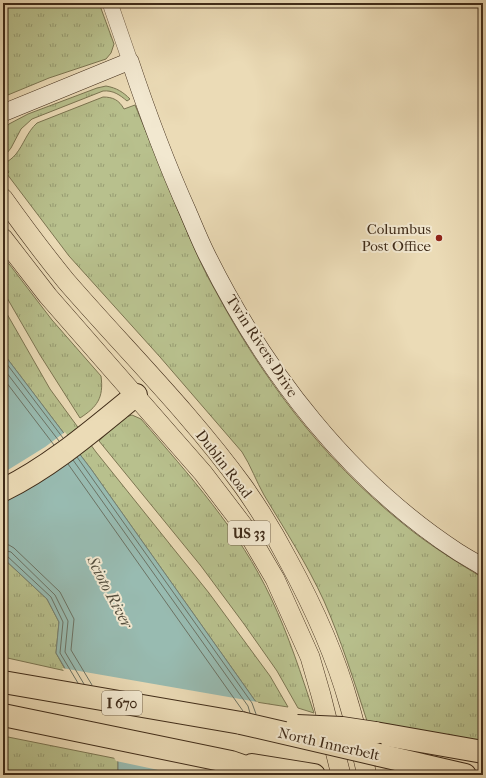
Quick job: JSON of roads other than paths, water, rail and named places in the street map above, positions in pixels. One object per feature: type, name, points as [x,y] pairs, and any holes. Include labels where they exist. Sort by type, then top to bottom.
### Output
[{"type":"highway","points":[[3,490],[28,477],[70,448],[136,395]]},
{"type":"highway","name":"I 670","points":[[4,682],[241,723]]},
{"type":"highway","name":"I 670","points":[[9,716],[231,762],[314,775]]},
{"type":"highway","points":[[241,723],[342,728],[483,752]]},
{"type":"highway","name":"North Innerbelt","points":[[241,723],[465,775]]},
{"type":"highway","points":[[231,762],[268,775]]},
{"type":"main road","points":[[3,112],[130,61]]},
{"type":"main road","name":"Twin Rivers Drive","points":[[130,61],[142,99],[174,180],[207,255],[240,316],[265,356],[311,419],[344,456],[375,486],[412,519],[458,552],[483,566]]},
{"type":"main road","name":"Dublin Road","points":[[3,198],[25,229],[66,280],[185,414],[244,488],[272,531],[309,599],[330,648],[349,704],[367,775]]},
{"type":"main road","name":"Dublin Road","points":[[3,238],[48,296],[203,473],[245,528],[276,579],[310,657],[341,775]]},
{"type":"main road","points":[[136,395],[174,425],[221,480],[253,525],[286,583],[309,637],[337,669]]},
{"type":"street","name":"Twin Rivers Drive","points":[[110,3],[130,61]]},
{"type":"water","name":"Scioto River","points":[[3,353],[91,469],[256,702],[275,753],[278,775],[118,775],[118,759],[56,653],[59,622],[47,599],[3,558]]},
{"type":"place","name":"Columbus Post Office","points":[[439,238]]}]
